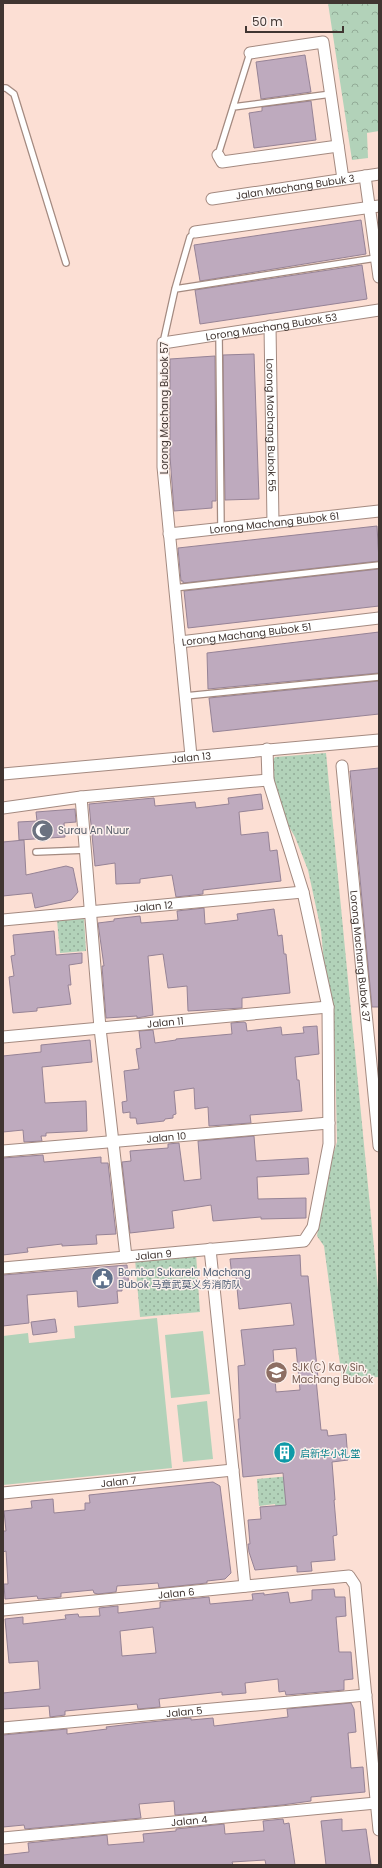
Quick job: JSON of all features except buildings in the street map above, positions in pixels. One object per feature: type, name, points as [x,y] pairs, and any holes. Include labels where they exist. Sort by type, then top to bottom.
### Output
[{"type":"street","points":[[250,53],[324,42],[343,179]]},
{"type":"street","points":[[218,155],[222,162],[338,146]]},
{"type":"street","name":"Jalan Machang Bubuk 3","points":[[212,199],[379,174]]},
{"type":"street","points":[[365,176],[374,206],[376,258],[379,277]]},
{"type":"street","name":"Lorong Machang Bubok 57","points":[[195,232],[374,206]]},
{"type":"street","name":"Lorong Machang Bubok 53","points":[[163,343],[379,310]]},
{"type":"street","name":"Lorong Machang Bubok 55","points":[[270,326],[273,524]]},
{"type":"street","name":"Lorong Machang Bubok 57","points":[[163,343],[163,467],[180,642]]},
{"type":"street","name":"Lorong Machang Bubok 61","points":[[170,534],[221,530],[379,511]]},
{"type":"street","name":"Lorong Machang Bubok 51","points":[[191,756],[180,642],[379,618]]},
{"type":"street","name":"Jalan 13","points":[[3,774],[379,740]]},
{"type":"street","points":[[267,749],[268,780],[303,892],[328,1007],[330,1123]]},
{"type":"street","name":"Lorong Machang Bubok 37","points":[[342,766],[379,1146]]},
{"type":"street","points":[[3,808],[81,797],[268,780]]},
{"type":"street","points":[[81,797],[100,1028],[126,1257]]},
{"type":"street","name":"Jalan 12","points":[[3,920],[303,892]]},
{"type":"street","name":"Jalan 11","points":[[3,1037],[328,1007]]},
{"type":"street","name":"Jalan 10","points":[[3,1151],[330,1123]]},
{"type":"street","name":"Jalan 9","points":[[3,1268],[304,1241],[312,1227],[329,1144],[330,1123]]},
{"type":"street","points":[[210,1249],[245,1586]]},
{"type":"street","name":"Jalan 7","points":[[3,1493],[233,1470]]},
{"type":"street","name":"Jalan 6","points":[[3,1610],[349,1576],[355,1584],[366,1695]]},
{"type":"street","points":[[366,1695],[379,1830]]},
{"type":"street","name":"Jalan 5","points":[[3,1728],[366,1695]]},
{"type":"street","name":"Jalan 4","points":[[3,1838],[376,1803]]},
{"type":"lane","points":[[218,155],[250,53]]},
{"type":"lane","points":[[3,88],[6,88],[14,94],[66,263]]},
{"type":"lane","points":[[234,107],[331,94]]},
{"type":"lane","name":"Lorong Machang Bubok 57","points":[[163,343],[175,289],[190,237],[195,232]]},
{"type":"lane","points":[[175,289],[376,258]]},
{"type":"lane","points":[[219,334],[221,530]]},
{"type":"lane","points":[[174,588],[379,565]]},
{"type":"lane","points":[[185,696],[379,677]]},
{"type":"lane","points":[[36,852],[86,850]]},
{"type":"green space","points":[[328,3],[379,3],[379,131],[367,133],[368,158],[352,160]]},
{"type":"green space","points":[[326,753],[379,1299],[379,1377],[342,1379],[324,1246],[317,1236],[325,1180],[337,1142],[332,1000],[324,963],[321,930],[308,870],[295,837],[276,804],[270,765],[275,757]]},
{"type":"green space","points":[[84,918],[86,951],[60,953],[57,920]]},
{"type":"green space","points":[[196,1254],[200,1312],[140,1317],[135,1259]]},
{"type":"green space","points":[[157,1318],[172,1468],[3,1485],[3,1336],[28,1333],[29,1343],[75,1338],[74,1326]]},
{"type":"green space","points":[[203,1331],[210,1394],[171,1398],[165,1335]]},
{"type":"green space","points":[[207,1401],[213,1459],[183,1462],[177,1405]]},
{"type":"green space","points":[[302,1475],[305,1513],[277,1516],[275,1504],[259,1506],[257,1479]]},
{"type":"place","name":"Surau An Nuur","points":[[42,830]]},
{"type":"place","name":"Bomba Sukarela Machang Bubok 马章武莫义务消防队","points":[[102,1278]]},
{"type":"place","name":"SJK(C) Kay Sin, Machang Bubok","points":[[277,1373]]},
{"type":"place","name":"启新华小礼堂","points":[[285,1453]]}]
